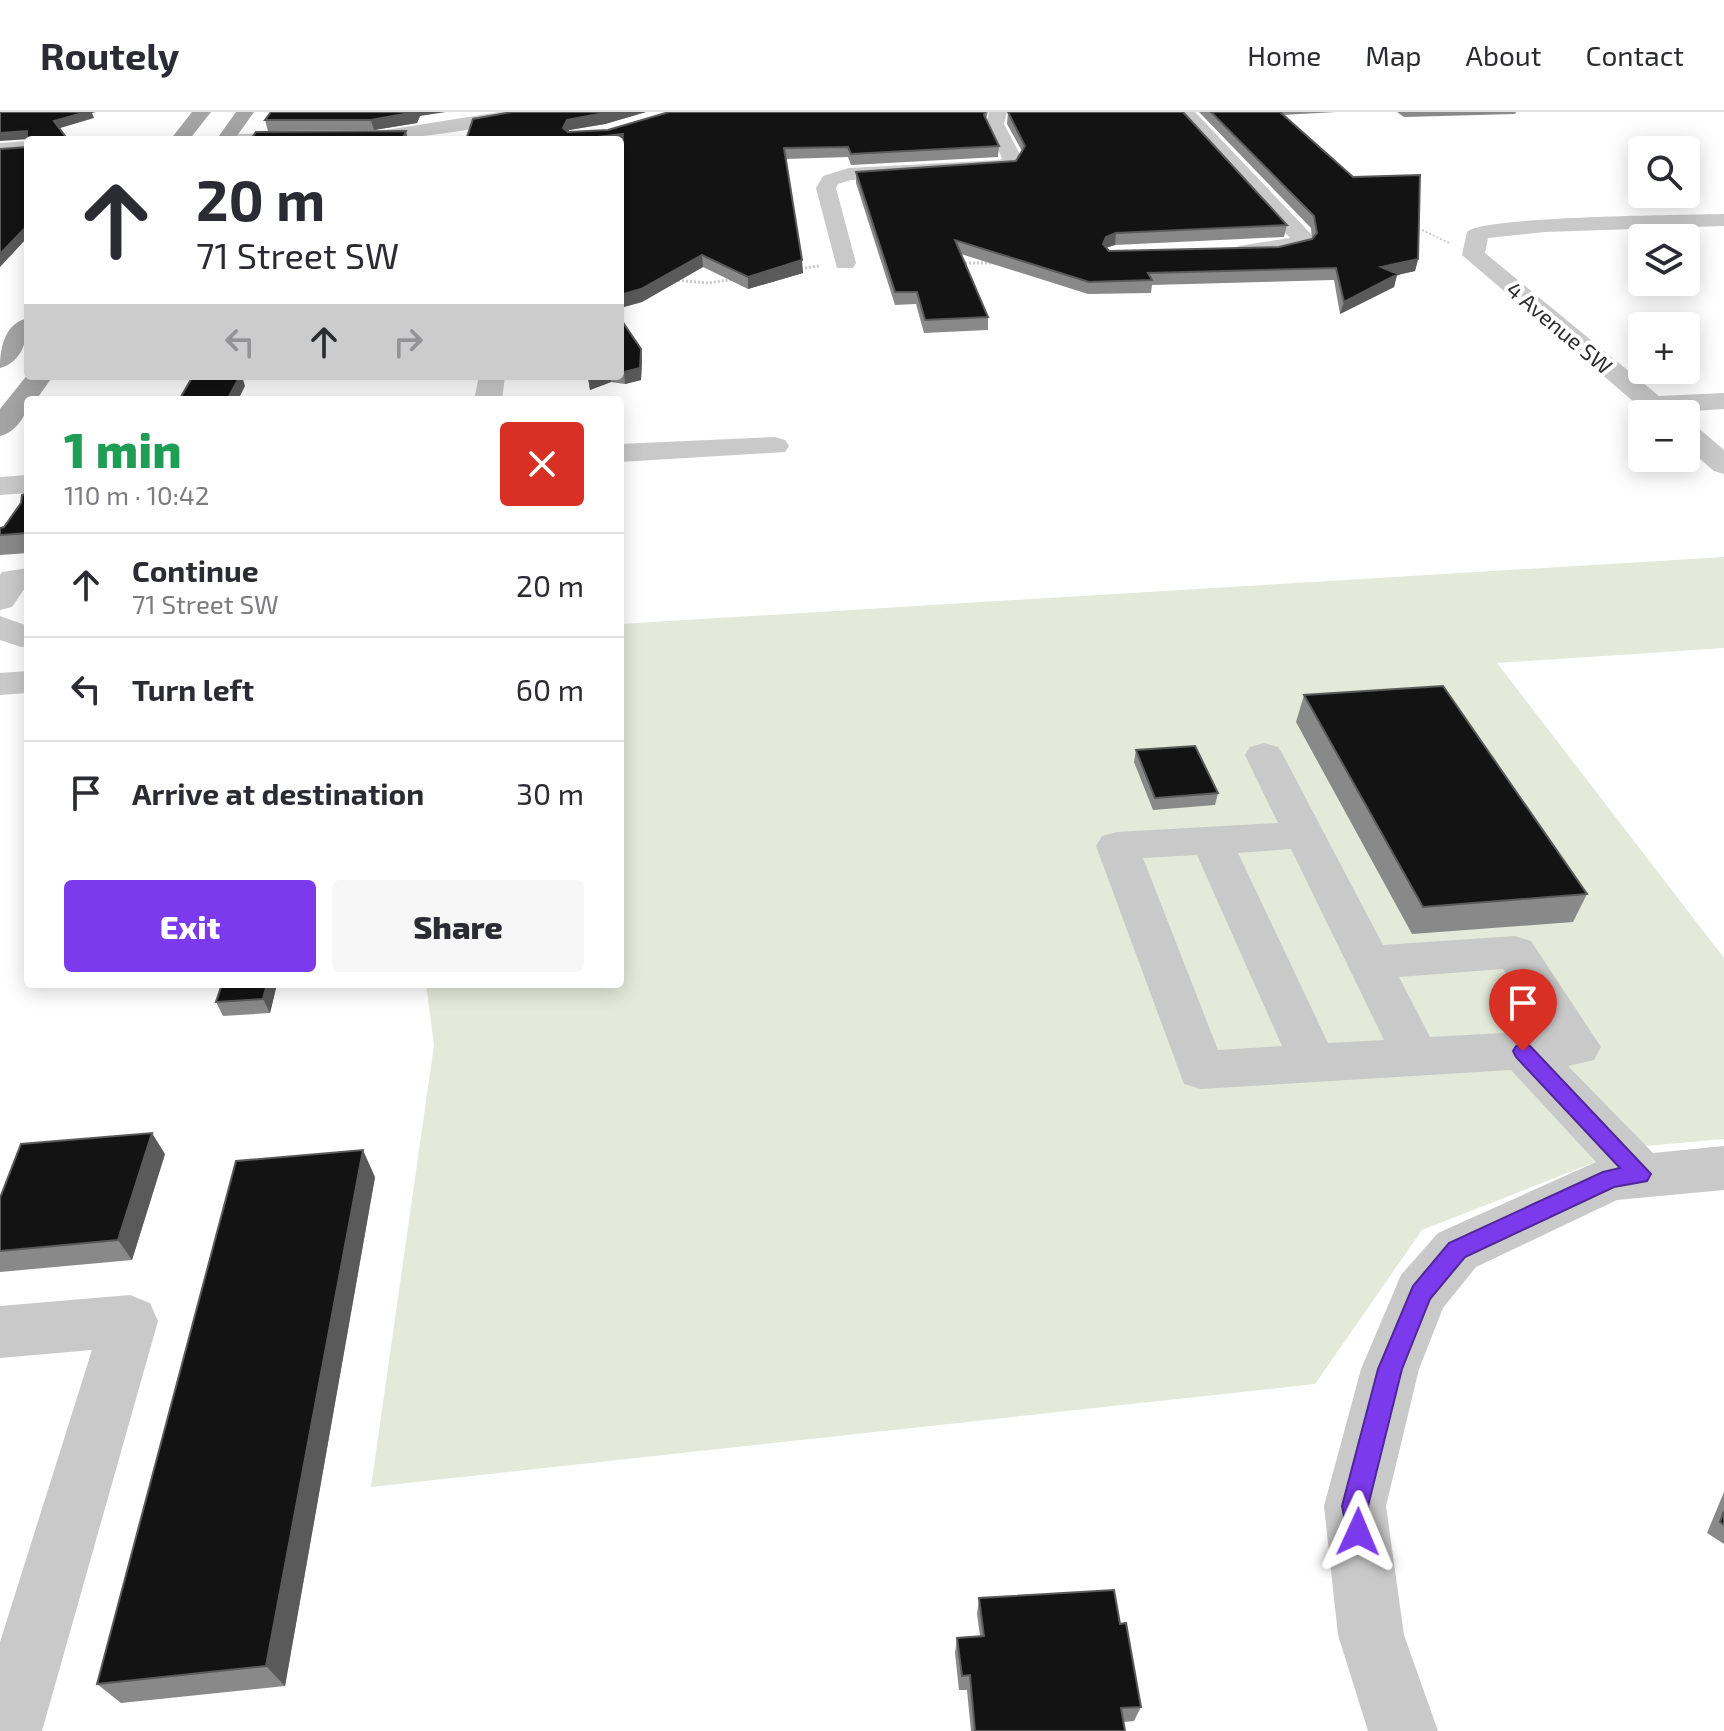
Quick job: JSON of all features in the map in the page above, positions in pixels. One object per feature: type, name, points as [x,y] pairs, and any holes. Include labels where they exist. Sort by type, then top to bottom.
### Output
[{"type":"main road","points":[[182,136],[202,112]]},
{"type":"main road","points":[[204,136],[222,112]]},
{"type":"main road","points":[[228,136],[245,112]]},
{"type":"main road","points":[[0,360],[24,330]]},
{"type":"main road","points":[[25,396],[37,380]]},
{"type":"main road","points":[[0,428],[24,397]]},
{"type":"street","points":[[845,263],[827,183],[834,178],[859,174],[1006,166],[1012,158],[995,124],[998,112]]},
{"type":"street","points":[[1185,112],[1303,239],[1298,246],[1220,252]]},
{"type":"street","points":[[410,136],[523,113],[544,123]]},
{"type":"street","points":[[0,151],[24,148]]},
{"type":"street","points":[[0,151],[24,154]]},
{"type":"street","points":[[1476,244],[1545,226],[1724,220]]},
{"type":"street","name":"4 Avenue SW","points":[[1476,244],[1650,400]]},
{"type":"street","points":[[1700,404],[1724,401]]},
{"type":"street","points":[[1700,444],[1724,465]]},
{"type":"street","points":[[624,453],[775,446]]},
{"type":"street","points":[[0,486],[24,484]]},
{"type":"street","points":[[0,626],[24,637]]},
{"type":"street","points":[[0,684],[24,682]]},
{"type":"street","points":[[1264,755],[1416,1056]]},
{"type":"street","points":[[1305,835],[1117,846],[1201,1070],[1577,1047],[1515,952],[1369,963]]},
{"type":"street","points":[[1211,840],[1313,1062]]},
{"type":"street","points":[[1523,1051],[1640,1174]]},
{"type":"street","points":[[1403,1731],[1371,1635],[1355,1506],[1390,1369],[1421,1293],[1457,1250],[1611,1179],[1724,1168]]},
{"type":"street","points":[[0,1332],[130,1321],[7,1731]]},
{"type":"path","points":[[1407,230],[1422,230],[1476,244]]},
{"type":"path","points":[[796,269],[845,263]]},
{"type":"path","points":[[952,263],[996,263]]},
{"type":"path","points":[[664,279],[708,283],[738,278]]},
{"type":"green space","points":[[1724,557],[1724,648],[1497,663],[1724,958],[1724,1139],[1634,1147],[1422,1230],[1315,1384],[371,1487],[434,1045],[427,988],[624,988],[624,624]]},
{"type":"building","points":[[0,112],[86,112],[54,121],[65,136],[27,136],[27,131],[0,133]]},
{"type":"building","points":[[271,112],[415,112],[371,120],[265,120]]},
{"type":"building","points":[[512,112],[610,112],[567,120],[563,128],[568,132],[608,130],[669,112],[985,112],[999,146],[851,154],[848,147],[784,148],[802,260],[748,277],[702,255],[641,289],[624,294],[623,134],[467,136],[473,119]]},
{"type":"building","points":[[1008,112],[1183,112],[1287,225],[1116,233],[1106,237],[1103,244],[1109,251],[1279,247],[1312,239],[1317,233],[1314,216],[1211,112],[1280,112],[1353,177],[1420,175],[1418,259],[1381,267],[1398,274],[1344,302],[1336,268],[1148,273],[1152,280],[1089,282],[955,240],[988,317],[925,320],[917,292],[895,292],[856,172],[1016,161],[1025,146]]},
{"type":"building","points":[[406,131],[404,136],[253,136],[256,132]]},
{"type":"building","points":[[24,147],[24,229],[0,254],[0,149]]},
{"type":"building","points":[[624,324],[641,349],[640,368],[624,372]]},
{"type":"building","points":[[191,380],[238,380],[229,396],[181,396]]},
{"type":"building","points":[[22,495],[24,533],[0,535],[0,528],[4,527],[21,503]]},
{"type":"building","points":[[1443,686],[1587,894],[1423,907],[1304,695]]},
{"type":"building","points":[[1195,746],[1218,793],[1155,798],[1136,750]]},
{"type":"building","points":[[221,988],[266,988],[263,999],[216,1002]]},
{"type":"building","points":[[152,1133],[118,1240],[0,1251],[0,1198],[21,1144]]},
{"type":"building","points":[[363,1150],[266,1666],[97,1684],[236,1161]]},
{"type":"building","points":[[1114,1590],[1120,1624],[1126,1623],[1141,1707],[1121,1708],[1125,1731],[975,1731],[970,1675],[962,1676],[957,1638],[984,1636],[979,1598]]},
{"type":"route","points":[[1358,1532],[1355,1506],[1390,1369],[1421,1293],[1457,1250],[1611,1179],[1640,1174],[1523,1051]]}]
